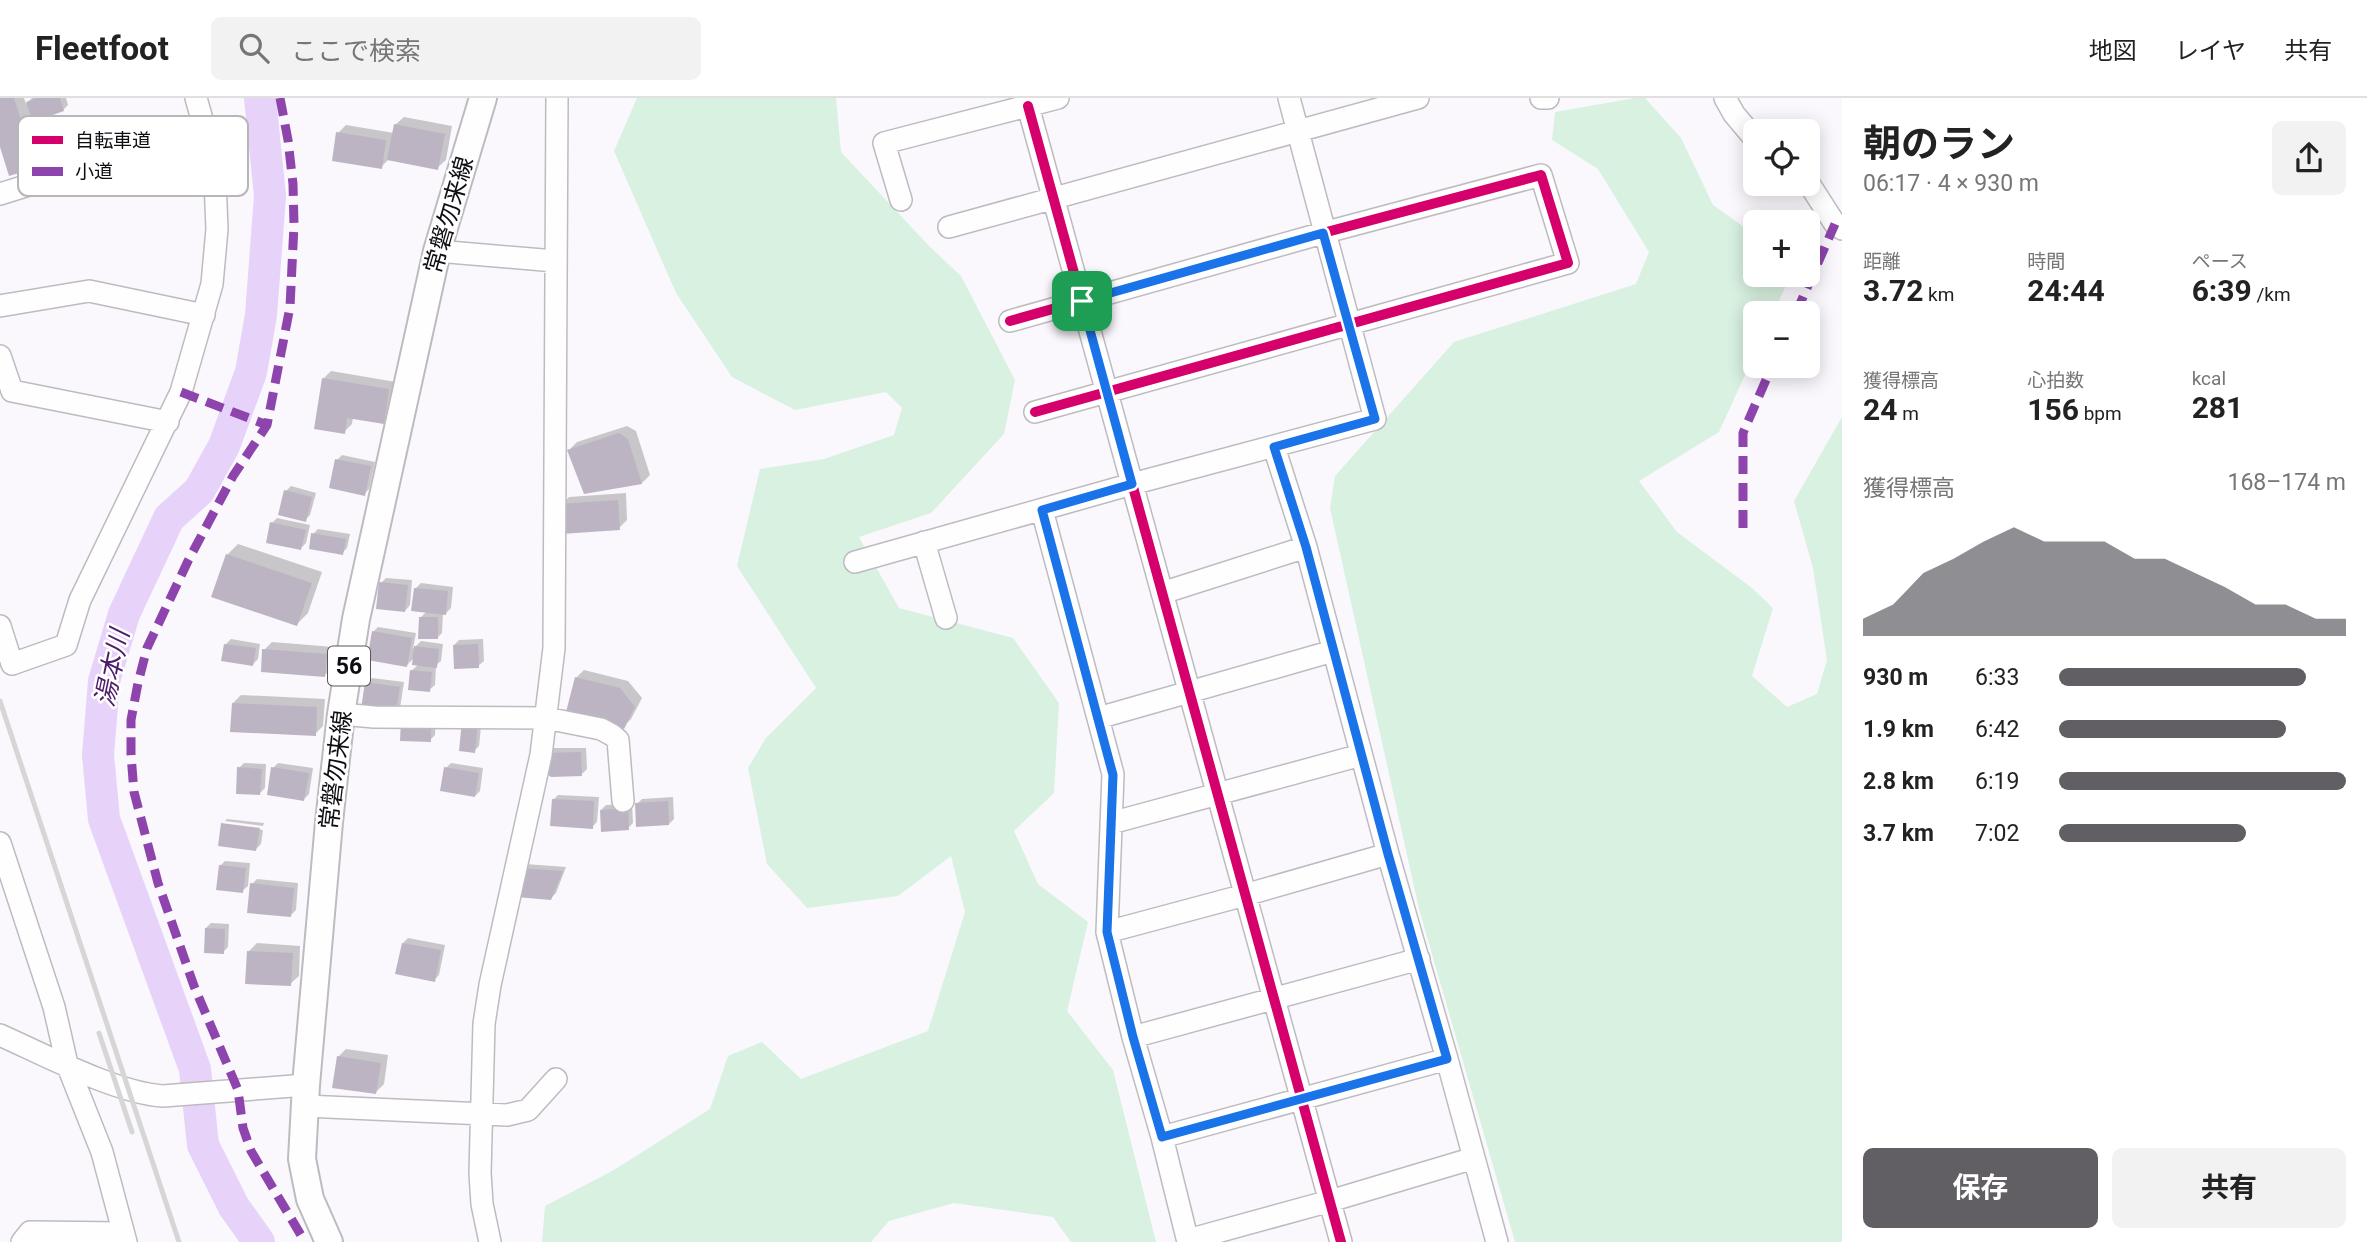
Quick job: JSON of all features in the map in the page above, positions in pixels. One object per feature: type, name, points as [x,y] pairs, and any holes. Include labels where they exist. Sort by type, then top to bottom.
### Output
[{"type":"main road","name":"常磐勿来線","points":[[329,1242],[310,1199],[302,1159],[305,1095],[341,714],[356,619],[437,251],[483,98]]},
{"type":"street","points":[[196,98],[201,116]]},
{"type":"street","points":[[490,1242],[482,1204],[480,1173],[484,1024],[490,985],[531,805],[547,718],[554,648],[557,98]]},
{"type":"street","points":[[901,200],[884,143],[1058,98]]},
{"type":"street","points":[[855,562],[1375,419],[1289,98]]},
{"type":"street","points":[[949,227],[1418,98]]},
{"type":"street","points":[[1541,98],[1548,98]]},
{"type":"street","points":[[1725,98],[1743,125]]},
{"type":"street","points":[[1028,106],[1341,1242]]},
{"type":"street","points":[[1010,321],[1541,175],[1568,263],[1035,412]]},
{"type":"street","points":[[0,194],[18,188]]},
{"type":"street","points":[[0,626],[12,664],[65,645],[80,600],[181,393],[212,284],[217,229],[216,196]]},
{"type":"street","points":[[1817,196],[1835,224],[1842,229]]},
{"type":"street","points":[[437,251],[555,261]]},
{"type":"street","points":[[0,306],[89,291],[204,314]]},
{"type":"street","points":[[0,356],[12,391],[168,422]]},
{"type":"street","points":[[1274,447],[1306,547],[1496,1242]]},
{"type":"street","points":[[1042,510],[1113,775],[1107,932],[1188,1241],[1474,1158]]},
{"type":"street","points":[[924,542],[946,618]]},
{"type":"street","points":[[1162,593],[1306,547]]},
{"type":"street","points":[[1098,718],[1333,651]]},
{"type":"street","points":[[341,714],[374,717],[547,718],[601,729],[618,740],[624,801]]},
{"type":"street","points":[[1111,823],[1361,755]]},
{"type":"street","points":[[0,843],[54,1007],[66,1064],[102,1152],[125,1238],[30,1232],[22,1242]]},
{"type":"street","points":[[1107,932],[1388,854]]},
{"type":"street","points":[[1133,1037],[1419,959]]},
{"type":"street","points":[[0,1035],[116,1085],[149,1095],[234,1090],[507,1115],[527,1110],[556,1079]]},
{"type":"street","points":[[1162,1137],[1447,1059]]},
{"type":"green space","points":[[637,98],[836,98],[841,152],[930,247],[961,276],[1015,380],[1004,434],[931,513],[859,537],[899,608],[1013,638],[1059,703],[1054,793],[1014,831],[1038,884],[1088,922],[1067,1011],[1113,1070],[1156,1242],[1071,1242],[1053,1217],[954,1203],[889,1221],[871,1242],[542,1242],[545,1206],[614,1170],[710,1109],[728,1056],[762,1042],[801,1079],[928,1031],[965,912],[951,856],[898,896],[807,908],[767,864],[748,768],[766,738],[816,688],[737,566],[760,469],[824,459],[894,435],[902,408],[886,392],[795,410],[732,377],[676,293],[614,151]]},
{"type":"green space","points":[[1645,98],[1681,138],[1713,205],[1743,226],[1743,287],[1785,287],[1779,301],[1743,301],[1744,378],[1719,432],[1639,481],[1677,532],[1752,588],[1773,608],[1752,676],[1787,707],[1817,694],[1827,660],[1813,568],[1794,501],[1842,417],[1842,1242],[1515,1242],[1419,909],[1330,508],[1335,476],[1454,342],[1636,284],[1649,252],[1598,169],[1552,140],[1555,112]]},
{"type":"building","points":[[0,98],[14,98],[20,116],[18,173],[9,176],[0,147]]},
{"type":"building","points":[[37,98],[60,98],[64,111],[50,116],[31,116],[26,102]]},
{"type":"building","points":[[394,124],[445,134],[438,170],[387,160]]},
{"type":"building","points":[[336,132],[386,140],[382,169],[332,161]]},
{"type":"building","points":[[322,378],[389,389],[384,424],[347,418],[345,434],[314,429]]},
{"type":"building","points":[[619,433],[628,439],[642,484],[584,494],[567,450]]},
{"type":"building","points":[[335,459],[371,466],[365,496],[329,488]]},
{"type":"building","points":[[284,490],[312,497],[306,522],[278,515]]},
{"type":"building","points":[[618,500],[620,530],[561,534],[559,504]]},
{"type":"building","points":[[270,522],[306,530],[301,550],[266,543]]},
{"type":"building","points":[[311,533],[346,539],[343,555],[309,549]]},
{"type":"building","points":[[226,554],[312,583],[297,626],[211,597]]},
{"type":"building","points":[[379,582],[408,585],[405,612],[376,609]]},
{"type":"building","points":[[414,588],[448,591],[446,615],[411,611]]},
{"type":"building","points":[[419,617],[438,617],[438,639],[418,639]]},
{"type":"building","points":[[372,631],[412,638],[407,667],[367,660]]},
{"type":"building","points":[[224,644],[256,648],[253,666],[221,661]]},
{"type":"building","points":[[478,644],[479,668],[454,669],[453,645]]},
{"type":"building","points":[[414,646],[439,649],[437,668],[412,665]]},
{"type":"building","points":[[262,649],[327,654],[325,677],[261,672]]},
{"type":"building","points":[[410,670],[432,672],[430,692],[408,690]]},
{"type":"building","points":[[575,677],[620,688],[635,707],[624,729],[566,712]]},
{"type":"building","points":[[365,682],[400,687],[395,714],[361,709]]},
{"type":"building","points":[[232,703],[317,707],[316,736],[230,732]]},
{"type":"building","points":[[401,720],[431,721],[431,742],[400,741]]},
{"type":"building","points":[[462,720],[478,721],[475,753],[459,751]]},
{"type":"building","points":[[581,752],[582,776],[551,777],[541,769],[546,753]]},
{"type":"building","points":[[237,767],[262,769],[260,795],[236,794]]},
{"type":"building","points":[[271,767],[309,773],[304,801],[267,795]]},
{"type":"building","points":[[444,767],[479,773],[475,797],[440,791]]},
{"type":"building","points":[[552,799],[594,801],[593,829],[550,826]]},
{"type":"building","points":[[668,801],[669,825],[636,827],[635,803]]},
{"type":"building","points":[[628,808],[629,830],[601,832],[600,810]]},
{"type":"building","points":[[221,823],[260,828],[256,851],[218,846]]},
{"type":"building","points":[[219,865],[246,868],[243,893],[216,890]]},
{"type":"building","points":[[519,868],[563,871],[551,900],[516,897]]},
{"type":"building","points":[[250,883],[294,888],[291,917],[247,913]]},
{"type":"building","points":[[205,928],[225,929],[224,954],[204,953]]},
{"type":"building","points":[[402,943],[441,950],[435,982],[395,974]]},
{"type":"building","points":[[247,951],[293,953],[291,986],[245,984]]},
{"type":"building","points":[[337,1056],[381,1063],[376,1094],[332,1088]]},
{"type":"waterway","name":"湯本川","points":[[259,1242],[234,1207],[203,1145],[195,1069],[104,819],[98,755],[104,681],[124,614],[169,518],[199,491],[224,446],[251,372],[261,315],[270,196],[260,98]]},
{"type":"railway","points":[[0,701],[179,1242]]},
{"type":"railway","points":[[99,1033],[132,1132]]},
{"type":"marked path","points":[[280,98],[293,184],[294,225],[290,307],[267,425],[233,476],[188,561],[147,648],[131,720],[131,755],[134,792],[158,883],[194,986],[238,1090],[243,1128],[251,1151],[305,1242]]},
{"type":"marked path","points":[[1801,301],[1835,224]]},
{"type":"marked path","points":[[1743,528],[1743,433],[1767,378]]},
{"type":"marked path","points":[[181,392],[267,425]]},
{"type":"cycle path","points":[[1028,106],[1341,1242]]},
{"type":"cycle path","points":[[1010,321],[1541,175],[1568,263],[1035,412]]},
{"type":"route","points":[[1323,233],[1375,419],[1274,447],[1306,547],[1388,854],[1447,1059],[1162,1137],[1107,932],[1113,775],[1042,510],[1132,484],[1082,301],[1323,233]]}]
